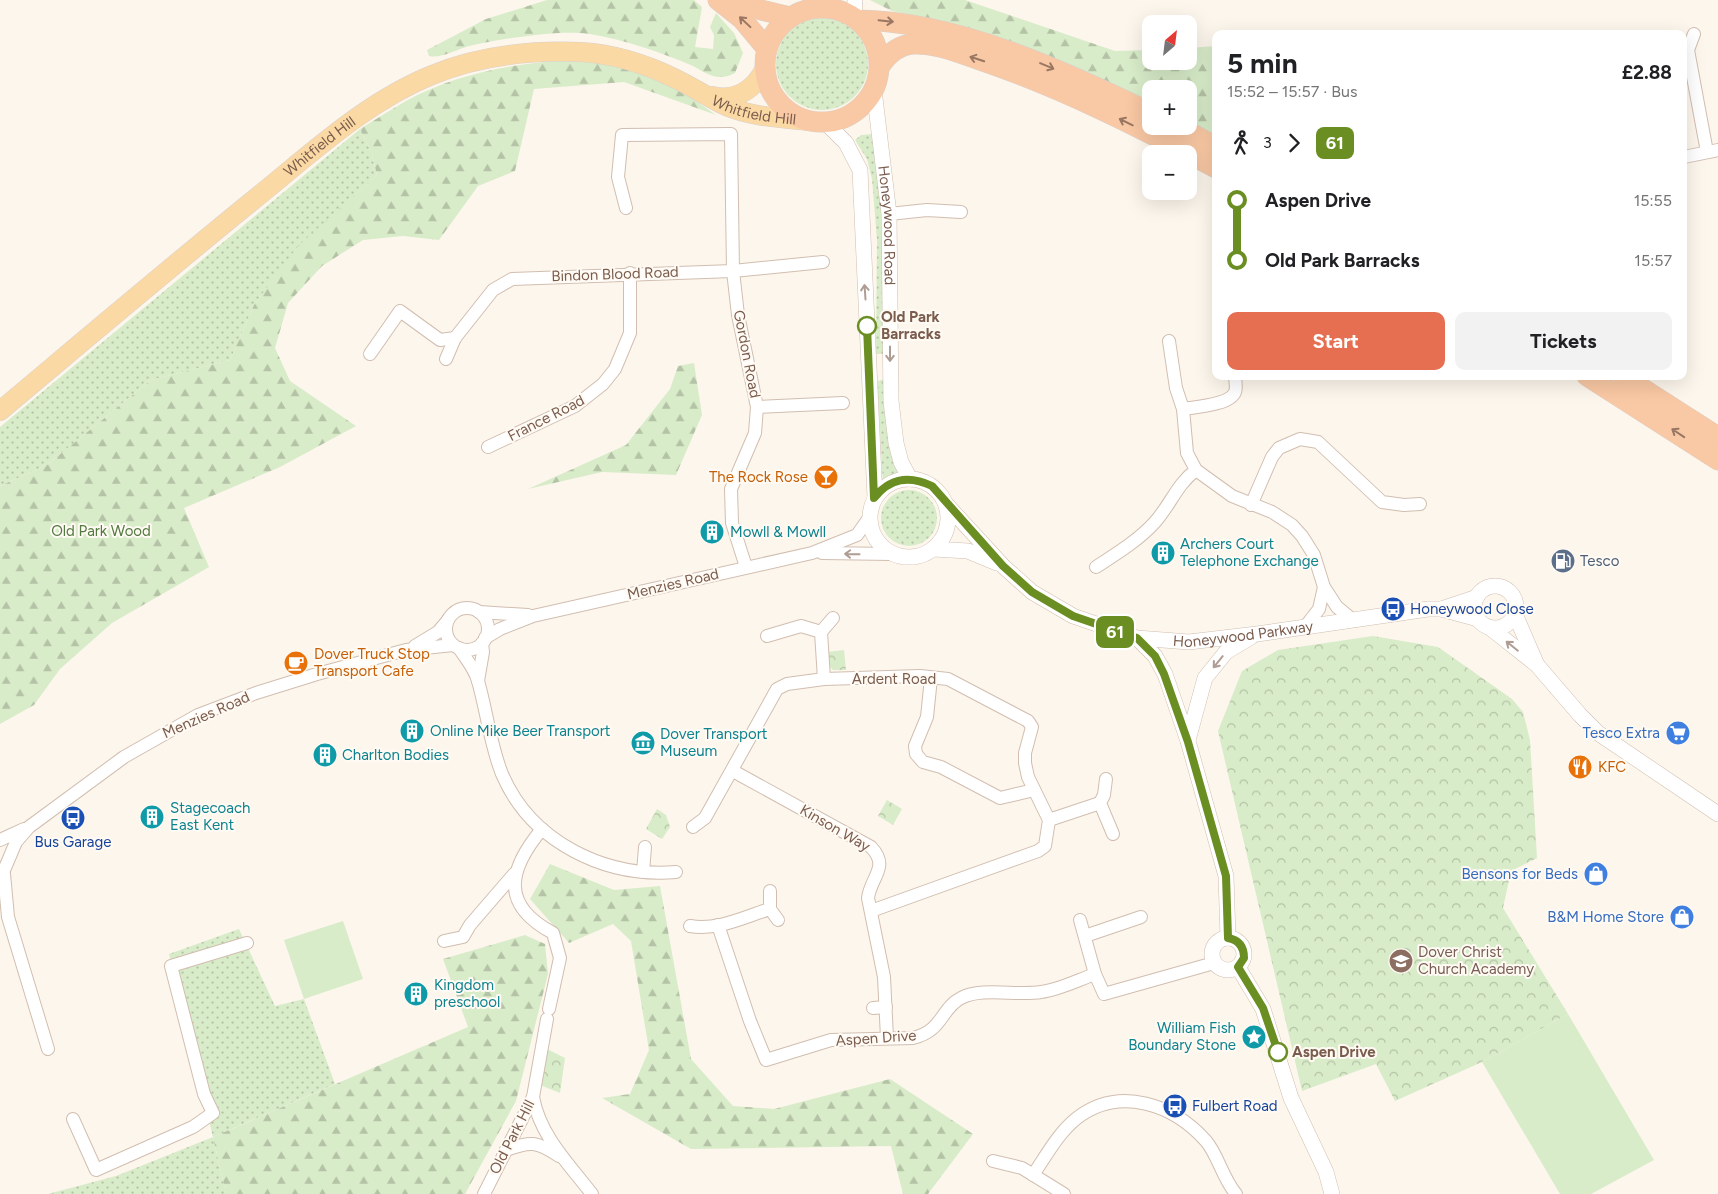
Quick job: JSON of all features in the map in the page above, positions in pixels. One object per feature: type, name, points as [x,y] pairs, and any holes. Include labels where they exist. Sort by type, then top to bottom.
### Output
[{"type":"highway","points":[[718,0],[751,28],[767,49]]},
{"type":"highway","points":[[743,0],[770,13],[831,8],[883,20],[1027,76],[1164,140],[1212,166]]},
{"type":"highway","points":[[805,9],[774,34],[767,49],[765,68],[769,86],[779,102],[793,114],[817,121],[840,119],[854,113],[866,103],[874,90],[880,66],[892,52],[923,36],[1031,60],[1142,109]]},
{"type":"highway","points":[[855,12],[874,40],[880,66]]},
{"type":"highway","points":[[1194,135],[1212,145]]},
{"type":"highway","points":[[1593,380],[1718,460]]},
{"type":"highway","points":[[1629,380],[1718,437]]},
{"type":"main road","name":"Whitfield Hill","points":[[0,411],[205,239],[354,119],[400,91],[433,74],[512,54],[547,51],[583,52],[620,58],[661,72],[727,106],[755,114],[817,121]]},
{"type":"main road","name":"Whitfield Hill","points":[[702,92],[718,98],[743,94],[756,83],[765,68]]},
{"type":"street","points":[[1687,156],[1713,151],[1688,50],[1694,34]]},
{"type":"street","name":"Honeywood Road","points":[[874,90],[889,214],[891,401],[896,442],[901,462],[910,479]]},
{"type":"street","name":"Honeywood Road","points":[[817,121],[846,143],[860,170],[874,498]]},
{"type":"street","name":"Gordon Road","points":[[626,208],[618,177],[622,135],[731,134],[733,271],[738,315],[757,407],[755,433],[731,490],[732,523],[746,567]]},
{"type":"street","points":[[889,214],[927,210],[961,212]]},
{"type":"street","name":"Bindon Blood Road","points":[[446,359],[455,338],[493,290],[512,279],[630,273],[733,271],[823,262]]},
{"type":"street","name":"France Road","points":[[488,447],[575,406],[604,384],[615,369],[630,333],[630,273]]},
{"type":"street","points":[[370,354],[400,311],[440,340],[455,338]]},
{"type":"street","points":[[1168,342],[1176,388],[1183,408],[1187,453],[1196,470],[1216,486],[1251,505],[1283,518],[1302,536],[1314,555],[1324,587],[1336,607],[1354,620]]},
{"type":"street","points":[[1183,408],[1230,399],[1236,391],[1235,380]]},
{"type":"street","points":[[757,407],[843,403]]},
{"type":"street","points":[[1251,505],[1272,457],[1286,444],[1300,439],[1318,442],[1382,502],[1404,505],[1420,504]]},
{"type":"street","points":[[1096,567],[1154,523],[1167,508],[1177,488],[1196,470]]},
{"type":"street","points":[[910,479],[932,486],[946,504],[948,524],[943,538],[933,549],[913,558],[892,554],[876,540],[869,518],[874,498],[890,484],[910,479]]},
{"type":"street","name":"Honeywood Parkway","points":[[946,504],[1003,566],[1050,604],[1073,616],[1137,638],[1189,642],[1257,634],[1428,609],[1441,609],[1477,597]]},
{"type":"street","name":"Menzies Road","points":[[484,641],[500,629],[533,616],[812,553],[857,535],[869,518]]},
{"type":"street","name":"Honeywood Parkway","points":[[933,549],[968,551],[987,557],[1003,566]]},
{"type":"street","name":"Menzies Road","points":[[812,553],[892,554]]},
{"type":"street","points":[[1305,627],[1319,609],[1324,587]]},
{"type":"street","points":[[1486,588],[1503,588],[1514,596],[1515,614],[1506,625],[1483,623],[1475,608],[1477,597],[1486,588]]},
{"type":"street","points":[[478,681],[488,627],[479,612],[473,609],[461,609],[449,618],[446,630],[456,647],[471,665],[478,681],[486,722],[502,773],[512,792],[542,829],[578,854],[624,870],[676,872]]},
{"type":"street","name":"Honeywood Parkway","points":[[1441,609],[1483,623],[1537,665],[1598,733],[1718,814]]},
{"type":"street","name":"Menzies Road","points":[[479,612],[533,616]]},
{"type":"street","name":"Honeywood Parkway","points":[[1515,614],[1537,665]]},
{"type":"street","name":"Menzies Road","points":[[406,650],[438,632],[449,618]]},
{"type":"street","points":[[824,679],[821,632],[833,618]]},
{"type":"street","points":[[767,636],[801,626],[821,632]]},
{"type":"street","points":[[1188,742],[1191,722],[1205,678],[1226,652],[1257,634]]},
{"type":"street","points":[[1137,638],[1155,656],[1162,668],[1188,742],[1226,876],[1228,938]]},
{"type":"street","points":[[456,647],[471,649],[484,641]]},
{"type":"street","name":"Menzies Road","points":[[0,840],[29,827],[124,757],[198,715],[290,682],[406,650],[456,647]]},
{"type":"street","name":"Ardent Road","points":[[693,827],[705,818],[733,771],[746,742],[777,689],[786,684],[824,679],[920,676],[948,679],[1028,721],[1032,727],[1025,753],[1025,763],[1034,790],[1048,820]]},
{"type":"street","points":[[931,678],[927,717],[915,746],[916,754],[923,762],[942,767],[1000,798],[1034,790]]},
{"type":"street","name":"Kinson Way","points":[[733,771],[871,847],[881,862],[869,889],[868,898],[884,977],[880,1008],[887,1038]]},
{"type":"street","points":[[871,911],[1038,851],[1045,846],[1048,820],[1100,803],[1104,795],[1106,779]]},
{"type":"street","points":[[1100,803],[1113,834]]},
{"type":"street","name":"Menzies Road","points":[[2,869],[16,842],[29,827]]},
{"type":"street","points":[[444,941],[463,936],[470,925],[514,874],[529,844],[542,829]]},
{"type":"street","points":[[643,872],[645,847]]},
{"type":"street","points":[[2,869],[8,917],[48,1049]]},
{"type":"street","name":"Old Park Hill","points":[[484,1194],[533,1097],[560,958],[553,933],[536,924],[523,912],[515,893],[514,874]]},
{"type":"street","points":[[770,891],[770,909],[778,920]]},
{"type":"street","points":[[0,905],[8,917]]},
{"type":"street","points":[[690,926],[702,928],[718,925],[770,909]]},
{"type":"street","points":[[1085,936],[1141,918]]},
{"type":"street","points":[[1080,920],[1095,974],[1104,994],[1214,963]]},
{"type":"street","name":"Aspen Drive","points":[[718,925],[734,975],[766,1060],[832,1040],[912,1038],[923,1035],[944,1018],[961,998],[974,994],[1020,995],[1044,992],[1095,974]]},
{"type":"street","points":[[1228,938],[1238,942],[1244,952],[1244,958],[1238,967],[1222,970],[1214,963],[1212,953],[1215,944],[1228,938]]},
{"type":"street","points":[[73,1118],[96,1170],[193,1127],[213,1113],[204,1094],[171,966],[246,944]]},
{"type":"street","points":[[1238,967],[1263,1008],[1292,1098],[1326,1172],[1331,1194]]},
{"type":"street","points":[[533,1097],[536,1114],[545,1130],[592,1194]]},
{"type":"street","points":[[1033,1176],[1063,1132],[1077,1118],[1105,1104],[1125,1100],[1156,1106],[1187,1122],[1208,1143],[1226,1182],[1236,1194]]},
{"type":"street","points":[[506,1150],[528,1142],[549,1149],[567,1162]]},
{"type":"street","points":[[993,1161],[1022,1168],[1064,1194]]},
{"type":"green space","points":[[547,0],[694,0],[702,7],[695,47],[713,49],[714,35],[710,27],[716,13],[734,33],[743,53],[735,73],[722,77],[710,75],[681,61],[642,47],[590,34],[577,33],[513,38],[469,46],[438,56],[429,56],[427,50],[486,19]]},
{"type":"green space","points":[[870,0],[965,0],[1115,51],[1142,50],[1142,70],[1198,70],[1198,47],[1212,46],[1212,138],[1197,129],[1197,80],[1142,80],[1142,102],[936,21],[892,11]]},
{"type":"green space","points":[[822,18],[840,21],[855,31],[865,46],[868,64],[865,82],[855,97],[840,107],[822,110],[804,107],[789,97],[779,82],[776,64],[779,46],[789,31],[804,21]]},
{"type":"green space","name":"Old Park Wood","points":[[584,59],[624,66],[678,88],[716,115],[624,82],[534,89],[515,171],[478,186],[439,240],[403,236],[363,240],[322,266],[288,303],[275,348],[290,381],[356,426],[280,467],[184,508],[209,567],[112,623],[60,669],[34,705],[0,724],[0,486],[47,465],[151,380],[230,360],[254,305],[298,246],[377,175],[371,151],[360,129],[406,101],[448,82],[470,75],[515,66]]},
{"type":"green space","points":[[360,129],[371,151],[377,175],[298,247],[254,305],[230,360],[151,380],[47,465],[0,486],[0,427]]},
{"type":"green space","points":[[873,134],[882,198],[884,354],[876,354],[877,240],[872,179],[867,159],[855,140],[861,135]]},
{"type":"green space","points":[[694,363],[702,415],[676,475],[602,472],[528,489],[626,445],[670,389],[678,366]]},
{"type":"green space","points":[[885,379],[904,477],[883,485],[878,381]]},
{"type":"green space","points":[[903,490],[915,490],[925,494],[933,502],[937,518],[933,534],[925,542],[915,546],[903,546],[893,542],[885,534],[881,524],[881,512],[885,502],[893,494]]},
{"type":"green space","name":"Dover Christ Church Academy","points":[[1373,636],[1438,647],[1512,699],[1523,712],[1530,740],[1537,858],[1511,871],[1503,908],[1568,1014],[1482,1062],[1395,1101],[1376,1064],[1302,1091],[1218,731],[1242,671],[1278,650]]},
{"type":"green space","points":[[844,650],[846,670],[833,670],[829,666],[827,652]]},
{"type":"green space","points":[[887,800],[902,809],[893,825],[878,816]]},
{"type":"green space","points":[[657,809],[666,815],[670,827],[662,839],[646,829]]},
{"type":"green space","points":[[550,864],[614,890],[660,886],[691,1059],[733,1106],[774,1109],[890,1079],[973,1134],[928,1194],[903,1194],[891,1146],[691,1149],[602,1098],[630,1094],[649,1050],[631,941],[613,924],[569,943],[530,899]]},
{"type":"green space","points":[[343,921],[363,979],[304,999],[284,940]]},
{"type":"green space","points":[[239,929],[275,1006],[304,999],[335,1084],[213,1137],[169,954]]},
{"type":"green space","points":[[525,935],[545,944],[548,974],[516,1101],[465,1194],[226,1194],[213,1137],[468,1027],[443,959]]},
{"type":"green space","points":[[1568,1014],[1654,1160],[1591,1194],[1560,1194],[1482,1062]]},
{"type":"green space","points":[[547,1049],[565,1058],[560,1093],[540,1085]]},
{"type":"green space","points":[[213,1137],[226,1194],[48,1194],[116,1176]]},
{"type":"bus line","name":"61","points":[[867,326],[871,374],[874,498],[881,490],[900,480],[921,481],[932,486],[1003,566],[1032,592],[1073,616],[1108,630],[1137,638],[1155,656],[1164,674],[1188,742],[1226,876],[1229,916],[1228,938],[1234,939],[1242,947],[1244,958],[1238,967],[1263,1008],[1278,1052]]},
{"type":"place","name":"Old Park Barracks","points":[[867,326]]},
{"type":"place","name":"The Rock Rose","points":[[826,477]]},
{"type":"place","name":"Mowll & Mowll","points":[[712,532]]},
{"type":"place","name":"Archers Court Telephone Exchange","points":[[1163,553]]},
{"type":"place","name":"Tesco","points":[[1563,561]]},
{"type":"place","name":"Honeywood Close","points":[[1393,609]]},
{"type":"place","name":"Dover Truck Stop Transport Cafe","points":[[296,663]]},
{"type":"place","name":"Online Mike Beer Transport","points":[[412,731]]},
{"type":"place","name":"Tesco Extra","points":[[1678,733]]},
{"type":"place","name":"Dover Transport Museum","points":[[643,743]]},
{"type":"place","name":"Charlton Bodies","points":[[325,755]]},
{"type":"place","name":"KFC","points":[[1580,767]]},
{"type":"place","name":"Stagecoach East Kent","points":[[152,817]]},
{"type":"place","name":"Bus Garage","points":[[73,818]]},
{"type":"place","name":"Bensons for Beds","points":[[1596,874]]},
{"type":"place","name":"B&M Home Store","points":[[1682,917]]},
{"type":"place","name":"Dover Christ Church Academy","points":[[1401,961]]},
{"type":"place","name":"Kingdom preschool","points":[[416,994]]},
{"type":"place","name":"William Fish Boundary Stone","points":[[1254,1037]]},
{"type":"place","name":"Aspen Drive","points":[[1278,1052]]},
{"type":"place","name":"Fulbert Road","points":[[1175,1106]]}]
